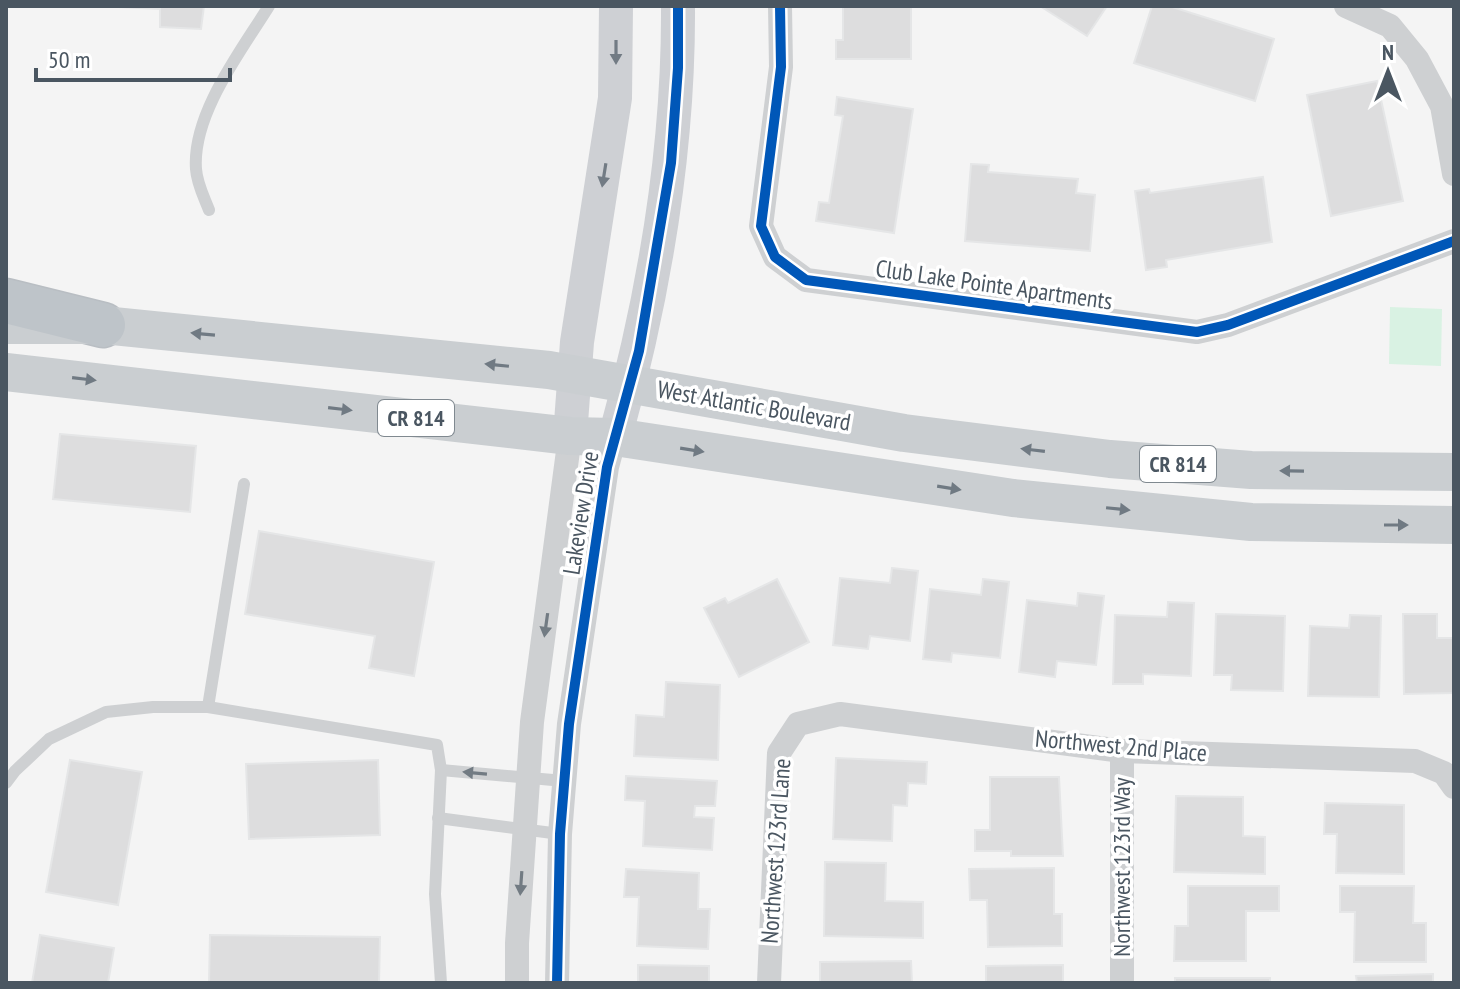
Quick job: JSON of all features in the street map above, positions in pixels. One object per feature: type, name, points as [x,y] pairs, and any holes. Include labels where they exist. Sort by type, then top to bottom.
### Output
[{"type":"highway","points":[[6,301],[103,325]]},
{"type":"main road","name":"West Atlantic Boulevard","points":[[6,325],[103,325],[574,375],[904,433],[1110,459],[1251,470],[1454,472]]},
{"type":"main road","name":"West Atlantic Boulevard","points":[[6,372],[570,436],[615,437],[1013,498],[1251,522],[1454,525]]},
{"type":"main road","points":[[1337,525],[1339,472]]},
{"type":"street","name":"Lakeview Drive","points":[[517,983],[532,722],[570,436],[577,342],[615,98],[616,6]]},
{"type":"street","name":"Lakeview Drive","points":[[557,983],[560,834],[569,724],[602,497],[641,338],[671,163],[678,68],[678,6]]},
{"type":"street","name":"Club Lake Pointe Apartments","points":[[780,6],[781,67],[761,226],[775,257],[806,280],[1197,332],[1228,325],[1454,241]]},
{"type":"street","points":[[1346,6],[1390,26],[1417,59],[1442,106],[1454,174]]},
{"type":"street","name":"Northwest 2nd Place","points":[[798,724],[840,714],[1122,751],[1415,761],[1449,780]]},
{"type":"street","name":"Northwest 123rd Lane","points":[[769,983],[779,753],[798,724]]},
{"type":"street","name":"Northwest 123rd Way","points":[[1122,751],[1122,983]]},
{"type":"lane","points":[[209,210],[199,187],[196,169],[197,135],[223,80],[269,6]]},
{"type":"lane","points":[[208,707],[244,484]]},
{"type":"lane","points":[[6,783],[49,739],[106,712],[153,707],[208,707],[437,745],[441,770],[435,894],[441,983]]},
{"type":"lane","points":[[441,770],[564,781]]},
{"type":"lane","points":[[438,818],[560,834]]},
{"type":"green space","points":[[1390,307],[1442,309],[1441,366],[1389,364]]},
{"type":"building","points":[[97,6],[204,6],[201,29],[160,27],[160,9]]},
{"type":"building","points":[[843,6],[911,6],[911,59],[836,59],[836,40],[843,40]]},
{"type":"building","points":[[1040,6],[1107,6],[1087,36]]},
{"type":"building","points":[[1152,6],[1169,6],[1274,39],[1255,101],[1134,63]]},
{"type":"building","points":[[1377,81],[1403,201],[1331,216],[1307,95]]},
{"type":"building","points":[[837,97],[913,109],[894,233],[816,221],[819,202],[829,203],[843,116],[835,115]]},
{"type":"building","points":[[971,164],[989,165],[988,172],[1078,179],[1076,193],[1095,195],[1090,251],[965,241]]},
{"type":"building","points":[[1263,177],[1272,242],[1166,260],[1167,267],[1146,270],[1135,191],[1149,189],[1150,193]]},
{"type":"building","points":[[60,434],[196,446],[190,512],[53,499]]},
{"type":"building","points":[[259,531],[434,562],[414,676],[369,668],[375,636],[245,614]]},
{"type":"building","points":[[892,568],[918,571],[910,641],[870,636],[868,649],[833,645],[840,578],[890,583]]},
{"type":"building","points":[[777,579],[809,642],[739,677],[704,608],[725,598],[728,603]]},
{"type":"building","points":[[983,579],[1009,582],[1000,658],[952,653],[951,662],[923,659],[930,589],[981,595]]},
{"type":"building","points":[[1078,593],[1104,596],[1096,665],[1057,661],[1055,677],[1019,672],[1027,600],[1077,606]]},
{"type":"building","points":[[1168,602],[1194,603],[1191,676],[1143,674],[1143,684],[1113,684],[1115,615],[1167,617]]},
{"type":"building","points":[[1216,614],[1285,616],[1283,691],[1231,690],[1232,675],[1214,675]]},
{"type":"building","points":[[1403,614],[1437,614],[1437,638],[1454,638],[1454,693],[1404,694]]},
{"type":"building","points":[[1350,615],[1381,616],[1379,697],[1308,696],[1310,626],[1349,628]]},
{"type":"building","points":[[666,682],[720,685],[718,760],[634,756],[636,715],[664,717]]},
{"type":"building","points":[[836,758],[927,762],[926,784],[908,783],[907,806],[893,805],[892,841],[833,839]]},
{"type":"building","points":[[70,760],[142,772],[118,905],[46,892]]},
{"type":"building","points":[[378,760],[380,835],[249,839],[246,764]]},
{"type":"building","points":[[626,776],[717,781],[715,806],[695,806],[694,817],[714,818],[712,850],[643,846],[645,801],[625,800]]},
{"type":"building","points":[[990,777],[1059,777],[1063,856],[1011,856],[1011,851],[975,851],[975,830],[990,830]]},
{"type":"building","points":[[1176,796],[1243,797],[1243,836],[1265,837],[1265,874],[1174,872]]},
{"type":"building","points":[[1325,803],[1404,805],[1404,874],[1336,873],[1337,834],[1324,834]]},
{"type":"building","points":[[825,862],[886,863],[885,901],[923,902],[923,938],[824,936]]},
{"type":"building","points":[[1054,868],[1054,914],[1062,914],[1062,946],[988,947],[987,900],[970,900],[969,869]]},
{"type":"building","points":[[626,869],[699,873],[698,909],[710,909],[708,949],[637,946],[639,897],[624,897]]},
{"type":"building","points":[[1188,886],[1279,886],[1279,911],[1246,911],[1246,961],[1174,961],[1175,926],[1188,926]]},
{"type":"building","points":[[1340,886],[1414,886],[1413,923],[1426,923],[1426,962],[1354,962],[1355,912],[1340,912]]},
{"type":"building","points":[[40,935],[114,948],[108,983],[32,983]]},
{"type":"building","points":[[210,935],[380,937],[379,983],[209,983]]},
{"type":"building","points":[[911,961],[912,983],[820,983],[820,962]]},
{"type":"building","points":[[638,965],[709,966],[709,983],[638,983]]},
{"type":"building","points":[[1063,965],[1063,983],[986,983],[986,966]]},
{"type":"building","points":[[1433,974],[1433,983],[1357,983],[1356,976]]},
{"type":"building","points":[[1175,978],[1270,978],[1270,983],[1175,983]]},
{"type":"cycle path","points":[[557,983],[560,834],[569,724],[607,467],[639,351],[671,163],[678,68],[678,6]]},
{"type":"cycle path","points":[[780,6],[781,67],[761,226],[775,257],[806,280],[1197,332],[1228,325],[1454,241]]}]
